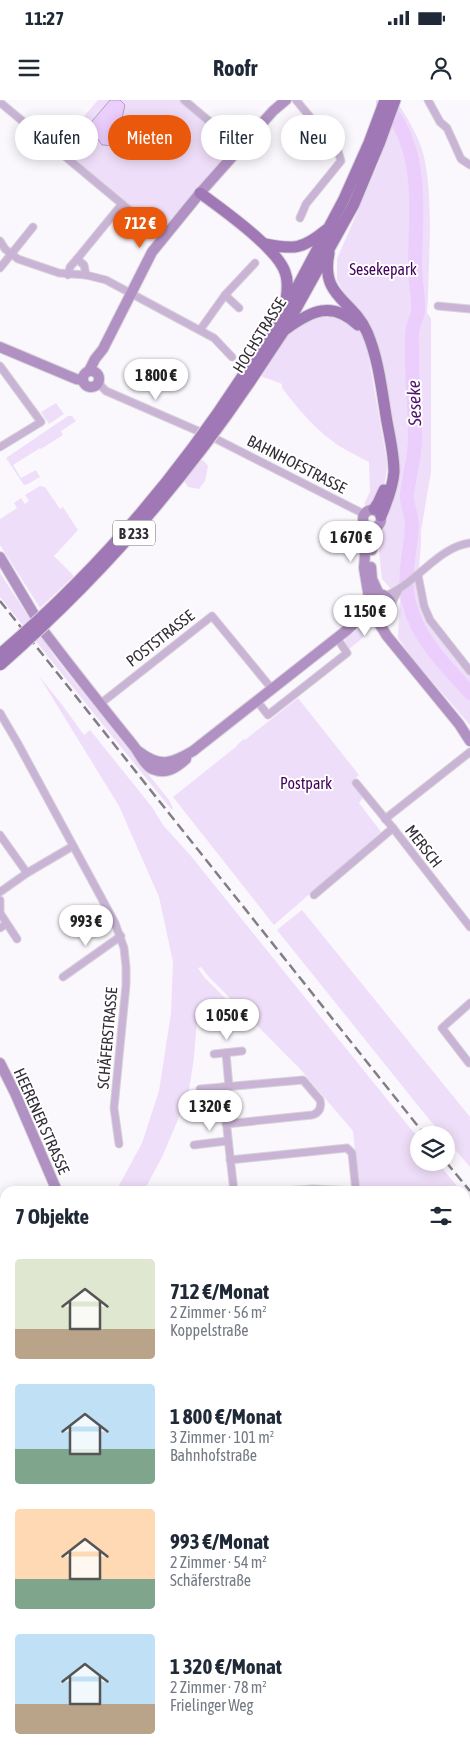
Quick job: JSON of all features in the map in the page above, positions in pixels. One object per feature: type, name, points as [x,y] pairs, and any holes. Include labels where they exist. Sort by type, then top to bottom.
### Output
[{"type":"main road","name":"HOCHSTRASSE","points":[[0,654],[58,601],[140,513],[204,433],[259,359],[283,332],[331,244],[386,100]]},
{"type":"main road","name":"HOCHSTRASSE","points":[[0,665],[64,607],[141,524],[212,437],[259,359],[329,228],[349,201],[379,144],[395,100]]},
{"type":"main road","points":[[200,193],[266,244],[285,270],[288,282],[284,312]]},
{"type":"main road","points":[[266,244],[288,248],[303,246],[316,239],[329,228]]},
{"type":"main road","points":[[331,244],[327,274],[330,285],[358,317],[373,349],[394,461],[391,490],[373,518]]},
{"type":"main road","points":[[283,332],[309,314],[321,311],[336,311],[351,319],[358,326],[366,342],[387,462],[387,474],[383,490],[373,518]]},
{"type":"street","points":[[184,100],[202,115]]},
{"type":"street","points":[[269,115],[286,100]]},
{"type":"street","points":[[296,100],[338,151],[341,161],[306,204],[300,218]]},
{"type":"street","points":[[428,100],[440,122],[447,128],[461,159],[470,165]]},
{"type":"street","points":[[2,103],[163,238]]},
{"type":"street","points":[[0,347],[76,379],[90,375],[100,380],[94,388],[89,388],[84,384],[90,375],[95,359],[103,349],[148,259],[163,238],[229,160]]},
{"type":"street","points":[[68,275],[70,267],[122,204]]},
{"type":"street","points":[[0,268],[33,227]]},
{"type":"street","points":[[0,241],[11,255],[18,259],[68,275],[86,275],[106,280],[214,338],[232,357]]},
{"type":"street","points":[[77,259],[84,265],[86,275]]},
{"type":"street","points":[[200,330],[225,295],[256,262]]},
{"type":"street","points":[[225,295],[239,308]]},
{"type":"street","points":[[438,306],[470,309]]},
{"type":"street","points":[[0,366],[41,422],[0,447]]},
{"type":"street","points":[[98,384],[106,391],[198,431]]},
{"type":"street","name":"BAHNHOFSTRASSE","points":[[216,439],[373,518]]},
{"type":"street","points":[[373,518],[364,568],[369,598],[365,605],[371,617],[459,724],[470,741]]},
{"type":"street","points":[[373,518],[370,566],[372,579],[385,598],[390,613],[388,616],[393,634],[393,642]]},
{"type":"street","points":[[369,598],[385,598],[454,547],[470,543]]},
{"type":"street","points":[[0,557],[34,616]]},
{"type":"street","points":[[415,577],[430,620],[470,672]]},
{"type":"street","name":"POSTSTRASSE","points":[[100,704],[212,616],[272,689]]},
{"type":"street","points":[[45,633],[148,766],[163,771],[176,769],[193,751],[347,630],[371,617],[388,616]]},
{"type":"street","points":[[257,701],[268,715],[347,653],[337,638]]},
{"type":"street","name":"SCHÄFERSTRASSE","points":[[0,713],[121,936],[124,948],[126,984],[114,1108],[119,1144]]},
{"type":"street","points":[[459,724],[470,732]]},
{"type":"street","points":[[385,819],[470,752]]},
{"type":"street","name":"MERSCH","points":[[356,783],[470,927]]},
{"type":"street","points":[[314,895],[393,828]]},
{"type":"street","points":[[0,835],[27,873]]},
{"type":"street","points":[[0,892],[27,873],[73,846]]},
{"type":"street","points":[[0,900],[0,912],[17,939]]},
{"type":"street","points":[[64,977],[121,936]]},
{"type":"street","points":[[470,1003],[442,1028],[470,1063]]},
{"type":"street","points":[[214,1054],[242,1051]]},
{"type":"street","points":[[226,1053],[226,1124],[233,1186]]},
{"type":"street","name":"HEERENER STRASSE","points":[[0,1063],[55,1186]]},
{"type":"street","points":[[200,1089],[303,1080],[318,1097],[321,1104],[318,1113],[312,1115],[226,1124]]},
{"type":"street","points":[[194,1145],[228,1141]]},
{"type":"street","points":[[230,1160],[347,1148],[352,1153],[355,1186]]},
{"type":"green space","points":[[98,100],[184,100],[202,115],[201,160],[231,160],[165,236],[70,160],[98,160],[98,115],[85,115]]},
{"type":"green space","name":"Sesekepark","points":[[399,105],[421,146],[425,161],[430,212],[427,313],[431,318],[431,472],[421,531],[418,578],[430,620],[470,672],[470,725],[415,662],[398,638],[400,599],[382,579],[379,551],[383,525],[380,534],[397,472],[382,373],[337,280],[337,259],[379,162]]},
{"type":"green space","points":[[321,311],[359,326],[366,342],[387,462],[384,486],[374,509],[364,504],[370,492],[369,462],[340,446],[324,434],[299,409],[282,388],[282,384],[263,377],[257,371],[283,332]]},
{"type":"green space","points":[[56,403],[64,414],[49,424],[41,412]]},
{"type":"green space","points":[[68,416],[72,416],[76,421],[61,431],[63,435],[13,465],[21,478],[36,470],[40,477],[24,485],[6,458]]},
{"type":"green space","points":[[198,460],[204,461],[208,466],[205,481],[199,489],[188,487],[184,481],[185,474]]},
{"type":"green space","points":[[40,486],[45,487],[60,509],[63,507],[78,530],[54,556],[74,576],[40,608],[0,545],[0,519],[17,508],[14,503],[21,498],[25,504],[29,501],[25,495]]},
{"type":"green space","points":[[0,573],[54,656],[169,800],[173,808],[171,809],[0,597]]},
{"type":"green space","points":[[375,600],[381,600],[385,607],[381,614],[375,614],[371,610],[371,604]]},
{"type":"green space","points":[[360,628],[366,635],[348,650],[345,646],[345,638]]},
{"type":"green space","points":[[39,676],[84,735],[90,730],[152,807],[163,825],[191,856],[410,1128],[410,1171],[445,1171],[457,1186],[358,1186],[353,1131],[300,1069],[201,967],[198,968],[204,977],[241,1014],[197,1019],[194,1058],[188,1096],[163,1155],[147,1186],[119,1186],[142,1143],[159,1091],[171,1013],[173,962],[159,897],[119,806]]},
{"type":"green space","name":"Postpark","points":[[298,698],[359,775],[355,779],[366,794],[359,803],[381,832],[274,925],[173,797]]},
{"type":"green space","points":[[302,910],[470,1117],[470,1167],[455,1150],[455,1126],[435,1126],[277,930]]},
{"type":"shaded area","points":[[110,100],[120,100],[125,105],[123,115],[108,115],[108,145],[102,145],[98,140],[97,115]]},
{"type":"waterway","name":"Seseke","points":[[383,103],[397,120],[406,140],[412,160],[415,182],[415,269],[418,310],[412,340],[415,442],[407,494],[412,524],[406,583],[407,593],[413,617],[426,641],[470,693]]},
{"type":"railway","points":[[0,601],[418,1126]]},
{"type":"railway","points":[[453,1171],[466,1186]]}]
